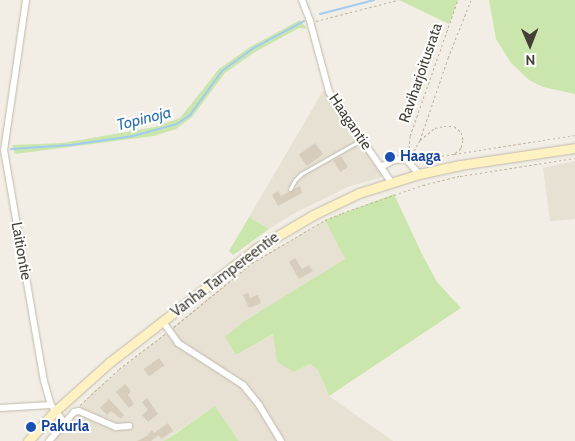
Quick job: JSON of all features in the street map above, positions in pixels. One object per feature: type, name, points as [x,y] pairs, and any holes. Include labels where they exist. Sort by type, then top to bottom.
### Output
[{"type":"main road","name":"Vanha Tampereentie","points":[[28,441],[52,408],[257,248],[281,233],[351,197],[391,182],[477,162],[575,148]]},
{"type":"street","name":"Laitiontie","points":[[26,0],[4,150],[17,232],[52,408]]},
{"type":"street","name":"Haagantie","points":[[302,0],[310,21],[329,92],[391,182]]},
{"type":"street","points":[[382,168],[394,160],[406,159],[419,174]]},
{"type":"street","points":[[163,322],[178,343],[195,356],[219,368],[243,385],[259,405],[281,441]]},
{"type":"street","points":[[0,408],[52,408],[64,422]]},
{"type":"street","points":[[49,441],[64,422],[74,412],[79,410],[116,427],[129,426]]},
{"type":"lane","points":[[290,189],[301,174],[362,140]]},
{"type":"path","points":[[310,21],[323,20],[398,0]]},
{"type":"path","name":"Raviharjoitusrata","points":[[458,0],[410,136],[409,148],[413,152],[420,140],[448,58],[471,0]]},
{"type":"path","name":"Raviharjoitusrata","points":[[420,140],[435,128],[454,126],[461,132],[463,140],[461,148],[454,154]]},
{"type":"path","points":[[413,152],[418,156],[427,158],[575,135]]},
{"type":"path","points":[[74,412],[119,369],[252,263],[325,220],[423,185],[460,176],[575,158]]},
{"type":"shaded area","points":[[323,91],[329,92],[381,167],[382,177],[348,187],[293,214],[269,229],[249,217]]},
{"type":"shaded area","points":[[575,161],[575,219],[550,221],[543,168]]},
{"type":"shaded area","points":[[325,220],[345,259],[246,320],[237,355],[273,334],[294,372],[310,364],[318,370],[329,396],[393,441],[239,441],[215,406],[163,441],[49,441],[95,390],[252,263]]},
{"type":"green space","points":[[399,0],[458,0],[449,24]]},
{"type":"green space","points":[[489,0],[575,0],[575,94],[543,87],[529,80],[511,63],[496,39]]},
{"type":"green space","points":[[300,20],[307,29],[299,28],[255,52],[225,73],[192,117],[176,129],[154,136],[15,154],[12,145],[63,143],[155,127],[180,118],[219,69],[250,47]]},
{"type":"green space","points":[[394,194],[437,282],[461,308],[329,396],[318,370],[310,364],[294,372],[277,362],[273,334],[236,355],[225,337],[246,320],[345,259],[325,220]]},
{"type":"green space","points":[[249,217],[269,229],[233,255],[229,251]]},
{"type":"green space","points":[[215,406],[239,441],[163,441],[172,436]]},
{"type":"building","points":[[315,143],[323,154],[307,166],[299,155]]},
{"type":"building","points":[[341,156],[348,167],[340,172],[333,161]]},
{"type":"building","points":[[300,186],[302,193],[278,206],[272,195],[278,191],[281,196]]},
{"type":"building","points":[[295,258],[302,269],[309,265],[313,271],[299,279],[289,262]]},
{"type":"building","points":[[248,293],[250,298],[258,295],[261,303],[249,308],[243,295]]},
{"type":"building","points":[[159,358],[164,365],[149,376],[144,369]]},
{"type":"building","points":[[125,384],[131,391],[128,395],[134,404],[129,408],[116,392]]},
{"type":"building","points":[[147,398],[158,414],[148,422],[142,415],[148,410],[142,402]]},
{"type":"building","points":[[109,399],[124,415],[121,419],[111,411],[107,415],[100,408]]},
{"type":"building","points":[[168,423],[173,431],[161,439],[159,435],[151,441],[137,441],[147,436],[152,430],[154,433]]},
{"type":"waterway","name":"Topinoja","points":[[320,14],[374,0]]},
{"type":"waterway","name":"Topinoja","points":[[11,149],[71,145],[133,136],[177,124],[190,115],[222,71],[252,49],[304,21]]},
{"type":"place","name":"Haaga","points":[[390,157]]},
{"type":"place","name":"Pakurla","points":[[31,427]]}]
